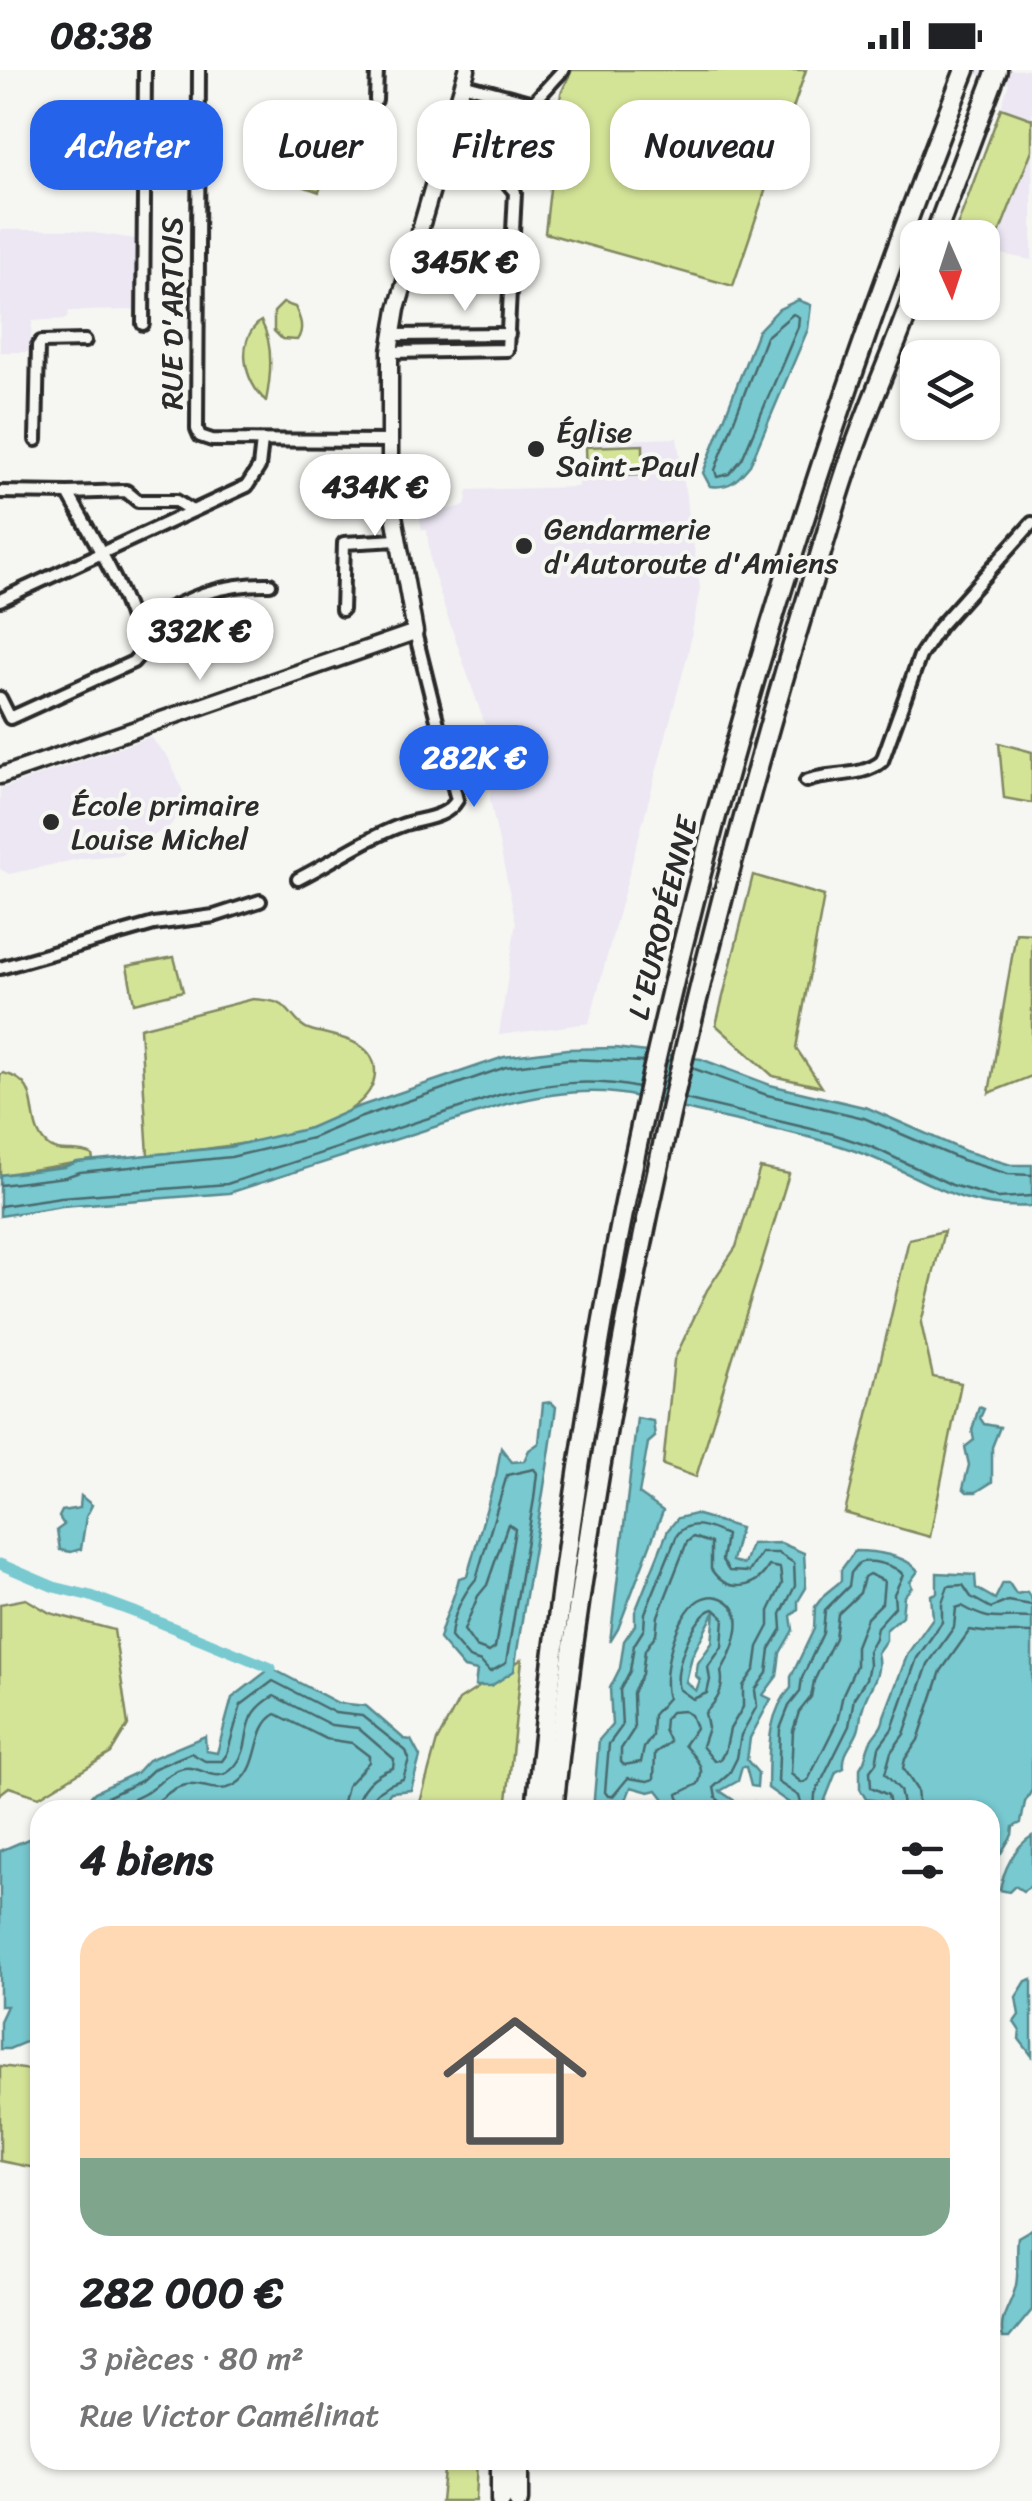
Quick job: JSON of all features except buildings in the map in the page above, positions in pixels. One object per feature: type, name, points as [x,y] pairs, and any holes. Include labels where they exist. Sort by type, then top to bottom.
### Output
[{"type":"highway","name":"L'EUROPÉENNE","points":[[537,1800],[580,1473],[637,1144],[667,1010],[766,643],[895,255],[965,72]]},
{"type":"highway","points":[[941,220],[995,74]]},
{"type":"highway","name":"L'EUROPÉENNE","points":[[554,1800],[600,1469],[692,1016],[817,565],[857,440],[905,320]]},
{"type":"highway","points":[[501,2470],[501,2501]]},
{"type":"highway","points":[[518,2470],[518,2501]]},
{"type":"street","points":[[143,324],[145,70]]},
{"type":"street","name":"RUE D'ARTOIS","points":[[199,70],[196,429],[200,436],[212,440],[262,441]]},
{"type":"street","points":[[376,70],[376,100]]},
{"type":"street","points":[[464,77],[533,103],[563,70]]},
{"type":"street","points":[[298,879],[400,825],[440,815],[457,800],[414,632],[390,493],[392,335],[432,190]]},
{"type":"street","points":[[390,352],[508,350],[512,190]]},
{"type":"street","points":[[392,335],[509,334]]},
{"type":"street","points":[[36,440],[38,346],[42,342],[85,342]]},
{"type":"street","points":[[0,600],[246,486],[259,466],[262,441],[389,441]]},
{"type":"street","points":[[0,492],[126,491],[138,501],[176,501],[192,512]]},
{"type":"street","points":[[0,698],[5,721],[133,662],[140,654],[133,626],[68,492]]},
{"type":"street","points":[[806,781],[821,775],[872,770],[882,762],[920,656],[939,628],[1032,522]]},
{"type":"street","points":[[342,610],[344,543],[397,540]]},
{"type":"street","points":[[133,626],[209,590],[238,584],[270,584]]},
{"type":"street","points":[[0,776],[414,632]]},
{"type":"street","points":[[0,968],[154,924],[214,916],[260,900]]},
{"type":"shaded area","points":[[961,70],[1032,70],[1032,119],[1001,108],[1009,83]]},
{"type":"shaded area","points":[[1032,150],[1032,260],[1000,254],[1000,230]]},
{"type":"shaded area","points":[[0,230],[73,230],[136,239],[135,310],[69,311],[66,319],[32,321],[30,352],[0,352]]},
{"type":"shaded area","points":[[677,438],[700,588],[688,653],[589,1023],[499,1035],[516,923],[490,799],[494,751],[444,606],[431,564],[427,530],[422,530],[419,515],[465,506],[468,490],[578,487],[587,441]]},
{"type":"shaded area","points":[[150,737],[168,757],[187,801],[170,826],[120,855],[83,858],[9,874],[0,869],[0,789]]},
{"type":"green space","points":[[572,70],[806,70],[796,100],[610,100],[610,190],[765,190],[733,286],[545,233],[550,190],[590,190],[590,100],[560,100]]},
{"type":"green space","points":[[1001,108],[1032,119],[1032,150],[1000,231],[1000,220],[959,220]]},
{"type":"green space","points":[[283,303],[295,307],[299,315],[301,328],[297,340],[282,339],[274,331],[274,312]]},
{"type":"green space","points":[[261,321],[270,350],[266,401],[252,383],[245,361],[248,339]]},
{"type":"green space","points":[[643,445],[643,475],[587,476],[586,447]]},
{"type":"green space","points":[[999,743],[1032,752],[1032,803],[1004,798]]},
{"type":"green space","points":[[753,875],[824,896],[796,1048],[822,1087],[773,1076],[716,1025]]},
{"type":"green space","points":[[1016,933],[1032,934],[1032,1076],[989,1093]]},
{"type":"green space","points":[[174,957],[183,991],[134,1003],[127,966]]},
{"type":"green space","points":[[253,999],[279,1003],[306,1028],[362,1047],[374,1062],[375,1073],[366,1095],[345,1113],[279,1136],[148,1155],[140,1028]]},
{"type":"green space","points":[[3,1073],[25,1085],[39,1135],[46,1144],[56,1150],[92,1155],[93,1160],[0,1175]]},
{"type":"green space","points":[[760,1168],[789,1174],[696,1477],[663,1465],[674,1360],[707,1290],[736,1247]]},
{"type":"green space","points":[[944,1231],[921,1323],[933,1377],[961,1383],[930,1537],[845,1513],[909,1239]]},
{"type":"green space","points":[[26,1599],[50,1613],[114,1630],[128,1725],[111,1753],[39,1797],[9,1787],[0,1794],[0,1604]]},
{"type":"green space","points":[[522,1659],[507,1800],[421,1800],[437,1741],[459,1700]]},
{"type":"green space","points":[[0,2066],[30,2070],[30,2167],[0,2161]]},
{"type":"green space","points":[[444,2470],[477,2470],[475,2501],[441,2501]]},
{"type":"water","points":[[798,300],[811,305],[808,329],[750,465],[729,484],[710,486],[703,473],[758,331],[779,309]]},
{"type":"water","points":[[615,1048],[701,1059],[770,1085],[868,1108],[965,1151],[1011,1165],[1032,1165],[1032,1206],[985,1204],[965,1198],[866,1155],[805,1136],[641,1098],[592,1092],[555,1094],[506,1104],[229,1193],[62,1206],[0,1216],[0,1175],[77,1162],[229,1147],[310,1128],[355,1108],[504,1057]]},
{"type":"water","points":[[551,1402],[556,1407],[514,1671],[491,1686],[475,1686],[477,1671],[464,1668],[439,1639],[441,1631],[459,1578],[467,1576],[501,1448],[512,1462],[524,1461],[529,1450],[539,1443],[543,1403]]},
{"type":"water","points":[[979,1407],[984,1409],[980,1418],[984,1424],[1000,1427],[992,1447],[992,1482],[976,1492],[967,1492],[963,1488],[969,1465],[965,1447],[974,1440],[972,1430]]},
{"type":"water","points":[[637,1418],[653,1421],[655,1437],[648,1443],[639,1494],[663,1511],[610,1642]]},
{"type":"water","points":[[81,1496],[92,1505],[81,1549],[60,1550],[57,1530],[64,1525],[59,1517],[62,1511],[80,1508]]},
{"type":"water","points":[[695,1514],[740,1528],[732,1561],[744,1564],[751,1544],[781,1543],[804,1553],[806,1588],[791,1616],[793,1630],[780,1653],[777,1676],[763,1695],[771,1699],[750,1738],[747,1760],[758,1773],[757,1787],[751,1786],[746,1767],[742,1767],[738,1781],[720,1791],[734,1800],[665,1800],[657,1790],[631,1787],[626,1800],[594,1800],[599,1740],[612,1725],[610,1688],[620,1668],[624,1641],[635,1625],[635,1612],[668,1530],[678,1518]],"holes":[[[715,1611],[712,1643],[698,1663],[696,1676],[700,1680],[696,1691],[686,1682],[692,1656]]]},
{"type":"water","points":[[855,1551],[898,1558],[918,1571],[904,1596],[902,1616],[886,1630],[886,1640],[877,1653],[877,1675],[844,1768],[836,1772],[825,1800],[785,1800],[768,1788],[773,1722],[814,1629],[815,1607],[841,1581],[841,1570]]},
{"type":"water","points":[[937,1573],[975,1575],[976,1588],[995,1599],[1003,1583],[1009,1583],[1016,1594],[1027,1592],[1032,1600],[1032,1790],[1021,1823],[1013,1827],[1000,1855],[1000,1800],[874,1800],[866,1799],[860,1789],[860,1768],[882,1725],[908,1653],[933,1618],[931,1595],[937,1593]]},
{"type":"water","points":[[271,1668],[338,1703],[366,1706],[404,1739],[411,1740],[420,1757],[411,1790],[391,1792],[384,1800],[87,1800],[95,1792],[136,1773],[148,1760],[205,1736],[206,1751],[217,1753],[232,1698]]},
{"type":"water","points":[[1032,1836],[1032,1885],[1023,1891],[1015,1886],[1009,1892],[1000,1890],[1011,1860]]},
{"type":"water","points":[[30,1838],[30,2040],[9,2049],[0,2049],[0,2021],[7,2006],[0,2006],[0,1851]]},
{"type":"water","points":[[1032,1979],[1032,2056],[1019,2039],[1020,2031],[1014,2022],[1019,2015],[1016,1997],[1026,1981]]},
{"type":"water","points":[[1032,2229],[1032,2310],[1009,2338],[1003,2338],[1004,2317],[1017,2279],[1018,2237]]},
{"type":"waterway","points":[[0,1564],[54,1587],[137,1613],[271,1668]]},
{"type":"place","name":"Église Saint-Paul","points":[[536,449]]},
{"type":"place","name":"Gendarmerie d'Autoroute d'Amiens","points":[[524,546]]},
{"type":"place","name":"École primaire Louise Michel","points":[[51,822]]}]
